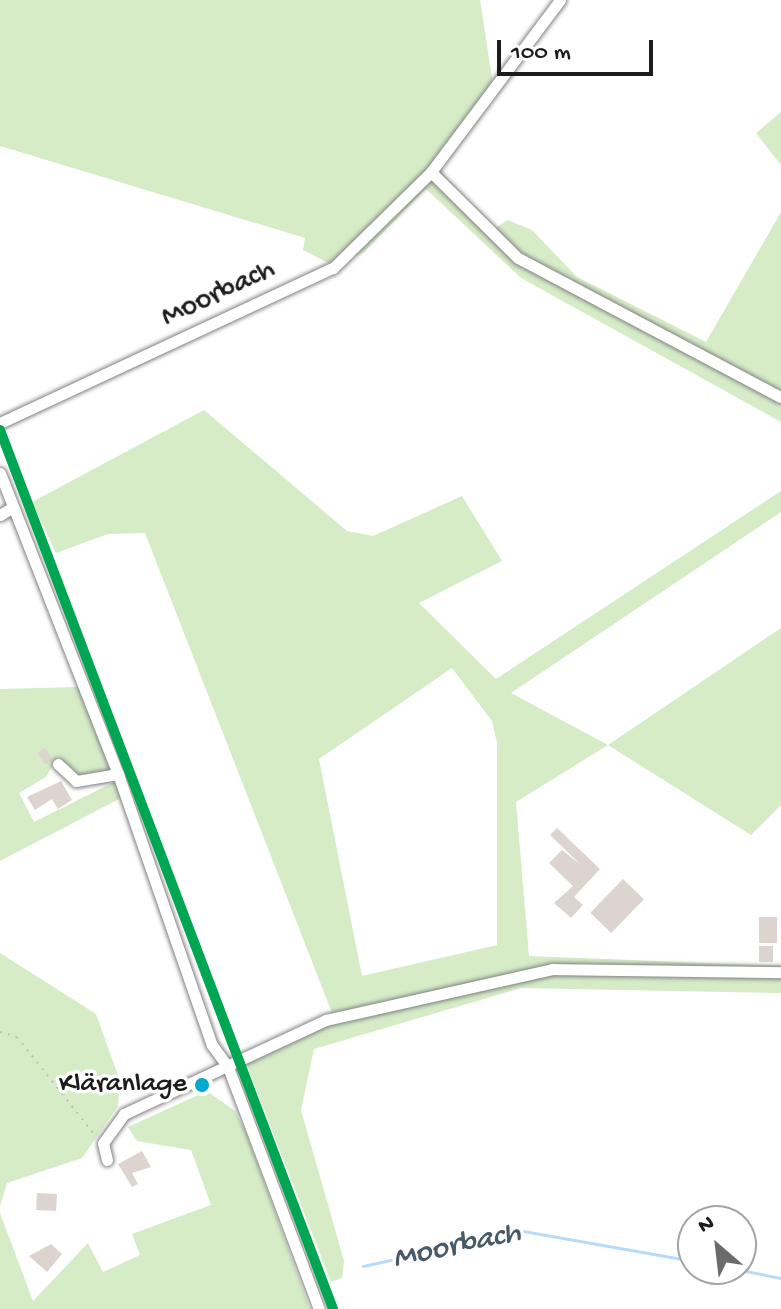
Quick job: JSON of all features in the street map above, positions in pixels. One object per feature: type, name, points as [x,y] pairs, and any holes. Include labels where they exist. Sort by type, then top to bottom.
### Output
[{"type":"street","name":"Moorbach","points":[[0,423],[333,268],[431,172],[560,0]]},
{"type":"street","points":[[431,172],[518,258],[781,397]]},
{"type":"street","points":[[0,473],[118,774],[212,1045],[228,1067],[319,1309]]},
{"type":"street","points":[[0,515],[13,507]]},
{"type":"street","points":[[58,764],[76,781],[118,774]]},
{"type":"street","points":[[107,1160],[108,1133],[124,1114],[326,1020],[552,969],[781,972]]},
{"type":"path","points":[[0,1032],[17,1037],[98,1139],[108,1133]]},
{"type":"green space","points":[[0,0],[480,0],[494,91],[439,169],[492,230],[508,220],[532,230],[577,277],[706,342],[781,212],[781,422],[521,278],[426,189],[363,253],[332,265],[303,250],[305,238],[0,146]]},
{"type":"green space","points":[[781,112],[781,165],[756,133]]},
{"type":"green space","points":[[204,410],[347,531],[373,536],[462,496],[502,561],[419,603],[496,679],[781,491],[781,512],[511,693],[608,745],[516,802],[529,956],[781,966],[781,993],[521,988],[314,1049],[301,1110],[344,1261],[342,1278],[331,1282],[244,1058],[348,1010],[332,1013],[145,533],[108,534],[56,553],[32,502]],"holes":[[[452,668],[492,721],[497,743],[497,945],[362,976],[319,759]]]},
{"type":"green space","points":[[781,628],[781,805],[751,835],[608,745]]},
{"type":"green space","points":[[78,687],[112,770],[77,776],[58,756],[46,777],[19,793],[34,822],[116,781],[123,797],[0,861],[0,689]]},
{"type":"green space","points":[[0,953],[96,1014],[120,1081],[118,1106],[82,1158],[7,1183],[0,1206]]},
{"type":"green space","points":[[207,1091],[235,1111],[246,1132],[310,1309],[0,1309],[0,1213],[33,1301],[88,1243],[103,1272],[140,1255],[132,1234],[211,1205],[191,1150],[137,1141],[128,1127]]},
{"type":"building","points":[[45,748],[53,760],[45,765],[38,753]]},
{"type":"building","points":[[61,781],[72,800],[58,809],[52,799],[35,810],[27,797]]},
{"type":"building","points":[[557,828],[600,869],[574,897],[583,905],[571,918],[554,903],[573,886],[549,863],[562,850],[581,865],[550,835]]},
{"type":"building","points":[[623,879],[644,899],[611,933],[590,913]]},
{"type":"building","points":[[759,917],[777,917],[777,943],[759,943]]},
{"type":"building","points":[[759,946],[773,946],[773,962],[759,962]]},
{"type":"building","points":[[142,1151],[151,1167],[132,1173],[138,1184],[132,1187],[118,1164]]},
{"type":"building","points":[[37,1193],[57,1194],[56,1211],[36,1210]]},
{"type":"building","points":[[51,1244],[62,1254],[47,1272],[29,1256]]},
{"type":"waterway","name":"Moorbach","points":[[363,1266],[523,1231],[677,1258]]},
{"type":"waterway","name":"Moorbach","points":[[757,1273],[781,1278]]},
{"type":"transit line","points":[[0,430],[333,1309]]},
{"type":"place","name":"Kläranlage","points":[[202,1085]]}]
